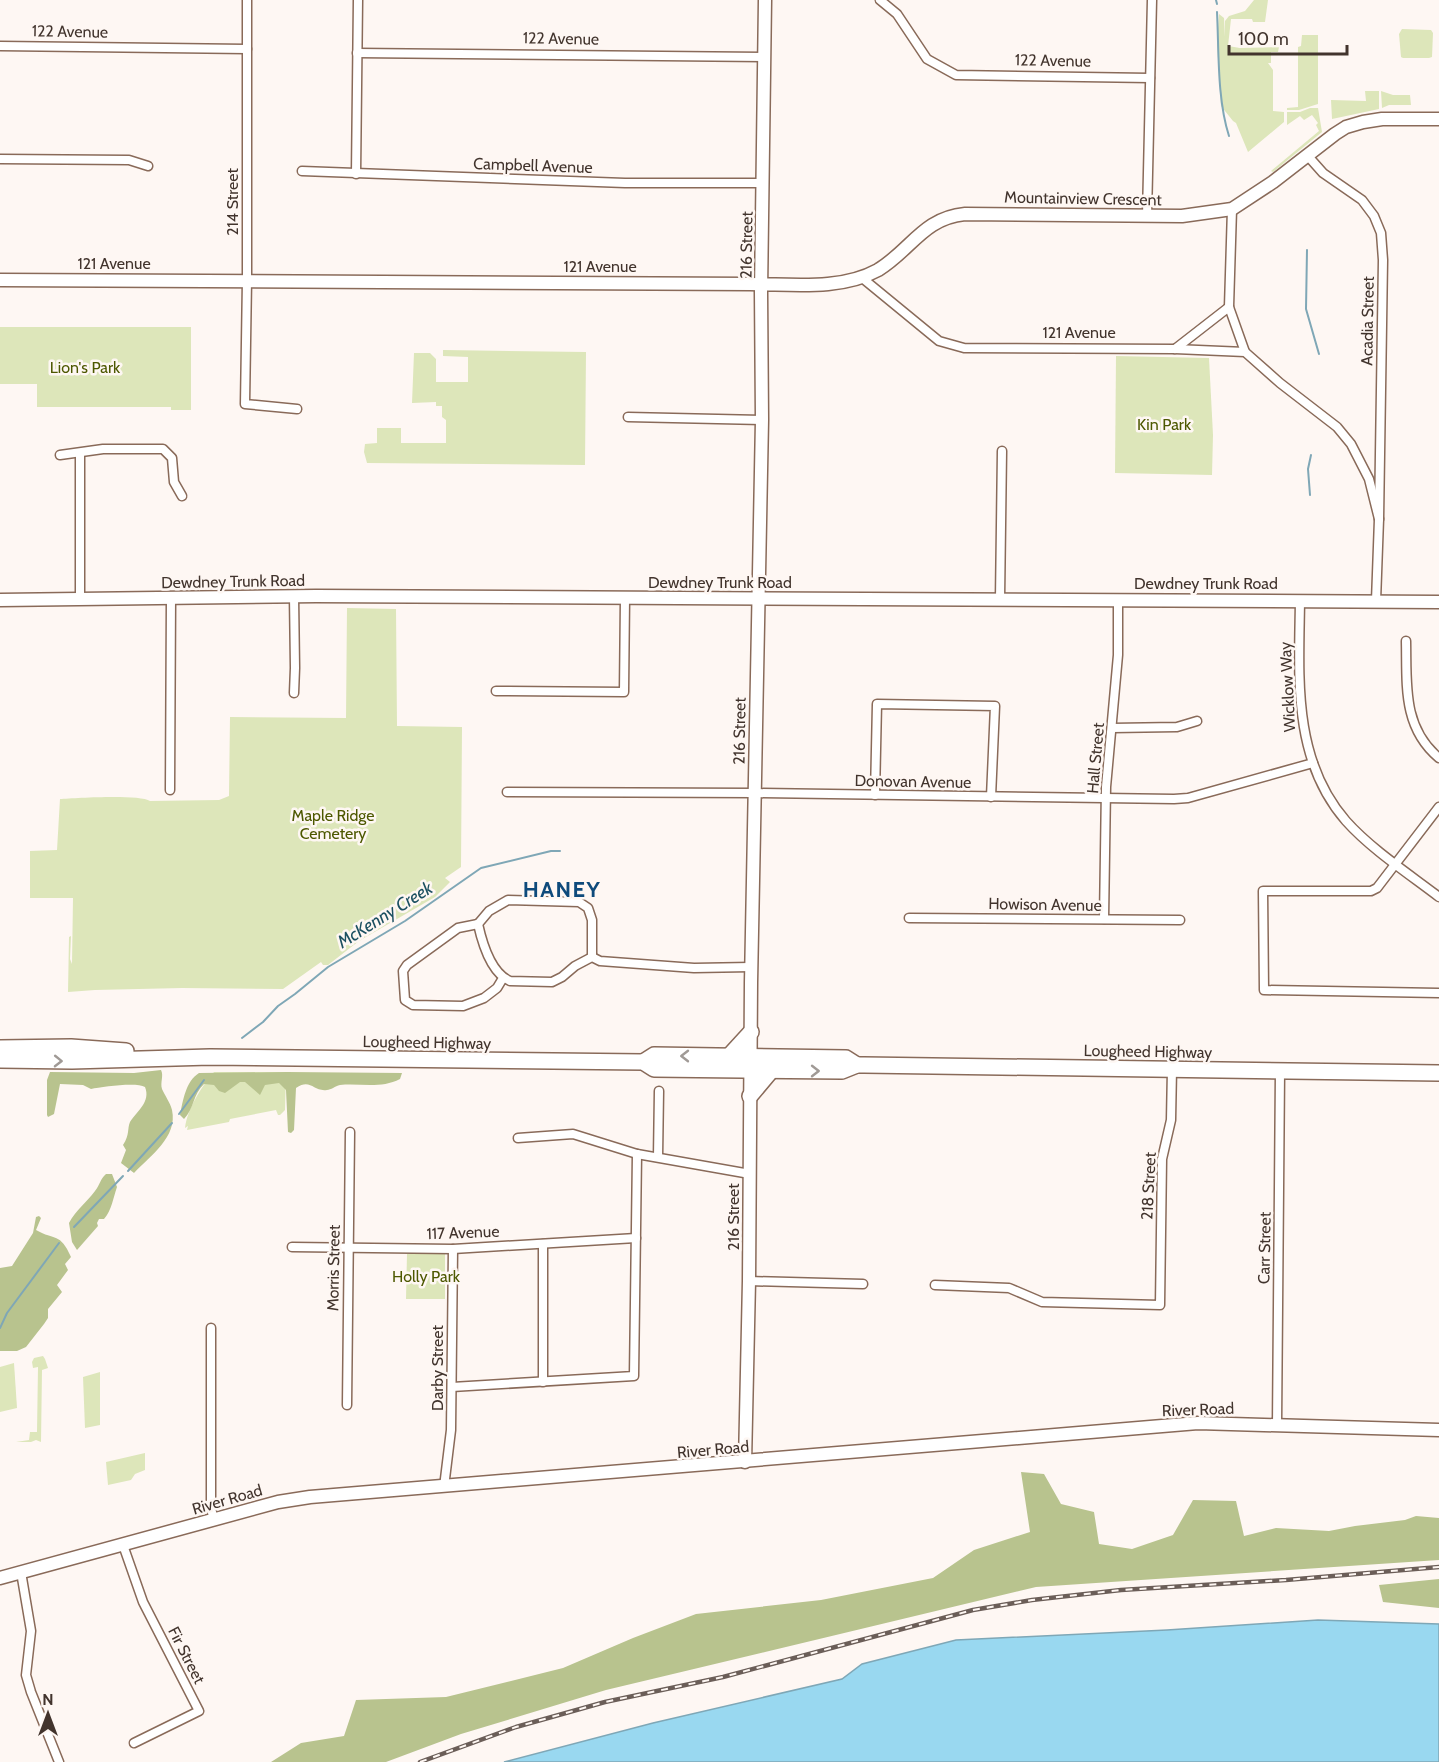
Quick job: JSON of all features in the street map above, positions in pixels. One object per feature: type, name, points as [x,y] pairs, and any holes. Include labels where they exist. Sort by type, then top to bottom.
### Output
[{"type":"highway","points":[[729,1056],[751,1032]]},
{"type":"highway","name":"Lougheed Highway","points":[[643,1062],[654,1055],[729,1056],[771,1071],[842,1071],[857,1065],[1439,1073]]},
{"type":"highway","name":"Lougheed Highway","points":[[0,1057],[72,1061],[210,1057],[643,1062],[654,1069],[846,1058],[857,1065]]},
{"type":"highway","points":[[750,1096],[771,1071]]},
{"type":"street","name":"214 Street","points":[[247,0],[245,404],[297,409]]},
{"type":"street","points":[[356,174],[358,0]]},
{"type":"street","name":"216 Street","points":[[745,1462],[749,1281],[751,967],[762,420],[765,0]]},
{"type":"street","name":"122 Avenue","points":[[880,0],[897,14],[927,59],[956,75],[1150,78]]},
{"type":"street","points":[[1147,216],[1152,0]]},
{"type":"street","name":"122 Avenue","points":[[0,46],[247,49]]},
{"type":"street","name":"122 Avenue","points":[[357,53],[764,57]]},
{"type":"street","points":[[1307,155],[1339,131],[1363,122],[1382,119],[1439,119]]},
{"type":"street","name":"Mountainview Crescent","points":[[861,278],[890,262],[932,223],[949,216],[965,213],[1188,215],[1232,209],[1273,182],[1307,155]]},
{"type":"street","name":"Acadia Street","points":[[1307,155],[1323,173],[1362,201],[1374,216],[1381,233],[1383,260],[1376,601]]},
{"type":"street","points":[[0,159],[129,160],[148,166]]},
{"type":"street","name":"Campbell Avenue","points":[[302,171],[625,183],[763,183]]},
{"type":"street","points":[[1232,209],[1229,307],[1245,352]]},
{"type":"street","name":"121 Avenue","points":[[0,280],[829,284],[861,278],[939,341],[964,348],[1175,349],[1245,352]]},
{"type":"street","points":[[1175,349],[1229,307]]},
{"type":"street","name":"Acadia Street","points":[[1245,352],[1280,383],[1337,427],[1359,456],[1369,479],[1379,519]]},
{"type":"street","points":[[628,417],[762,420]]},
{"type":"street","points":[[60,455],[102,449],[163,449],[172,458],[174,482],[182,496]]},
{"type":"street","points":[[1000,599],[1002,451]]},
{"type":"street","points":[[80,453],[80,599]]},
{"type":"street","points":[[294,596],[296,668],[294,693]]},
{"type":"street","name":"Dewdney Trunk Road","points":[[0,600],[294,596],[1439,602]]},
{"type":"street","points":[[170,790],[171,598]]},
{"type":"street","points":[[496,691],[624,692],[625,598]]},
{"type":"street","name":"Hall Street","points":[[1104,919],[1106,798],[1118,655],[1118,599]]},
{"type":"street","name":"Wicklow Way","points":[[1300,601],[1300,705],[1305,738],[1313,763],[1329,797],[1346,820],[1395,864],[1439,897]]},
{"type":"street","points":[[1406,640],[1407,702],[1418,732],[1439,758]]},
{"type":"street","points":[[875,795],[877,704],[995,706],[991,797]]},
{"type":"street","points":[[1112,728],[1178,727],[1197,721]]},
{"type":"street","name":"Donovan Avenue","points":[[507,792],[1188,798],[1313,763]]},
{"type":"street","points":[[1439,807],[1377,888],[1371,891],[1263,891],[1264,990],[1439,993]]},
{"type":"street","points":[[503,978],[496,988],[484,998],[464,1006],[413,1005],[405,999],[403,988],[403,972],[407,965],[458,928],[478,924],[489,910],[508,900],[579,902],[588,908],[592,920],[592,957]]},
{"type":"street","name":"Howison Avenue","points":[[909,918],[1180,920]]},
{"type":"street","points":[[478,924],[482,940],[494,965],[503,978],[510,981],[552,982],[592,957]]},
{"type":"street","points":[[592,957],[600,961],[694,968],[751,967]]},
{"type":"street","name":"218 Street","points":[[935,1285],[1009,1288],[1042,1302],[1160,1305],[1162,1159],[1171,1120],[1172,1069]]},
{"type":"street","name":"Carr Street","points":[[1277,1425],[1280,1071]]},
{"type":"street","points":[[658,1157],[659,1091]]},
{"type":"street","name":"Morris Street","points":[[347,1405],[350,1132]]},
{"type":"street","points":[[518,1138],[573,1134],[637,1154],[750,1174]]},
{"type":"street","points":[[452,1387],[634,1376],[637,1154]]},
{"type":"street","name":"117 Avenue","points":[[292,1247],[453,1249],[636,1238]]},
{"type":"street","points":[[543,1244],[543,1382]]},
{"type":"street","name":"Darby Street","points":[[444,1486],[451,1430],[453,1249]]},
{"type":"street","points":[[749,1281],[863,1284]]},
{"type":"street","points":[[211,1328],[211,1498],[214,1519]]},
{"type":"street","name":"River Road","points":[[0,1578],[287,1500],[1198,1423],[1439,1430]]},
{"type":"street","name":"Fir Street","points":[[123,1545],[142,1602],[199,1711],[134,1743]]},
{"type":"street","points":[[21,1572],[31,1631],[26,1675],[59,1762]]},
{"type":"green space","points":[[1254,0],[1268,0],[1265,22],[1253,22],[1252,19],[1231,19],[1228,46],[1279,47],[1278,52],[1271,52],[1271,63],[1268,63],[1273,70],[1273,111],[1284,112],[1284,122],[1248,152],[1236,123],[1221,106],[1217,43],[1219,14],[1224,18],[1225,37],[1225,21],[1229,16],[1245,11]]},
{"type":"green space","points":[[1402,29],[1431,30],[1433,33],[1432,57],[1401,57],[1399,34]]},
{"type":"green space","points":[[1302,35],[1318,35],[1318,104],[1299,110],[1287,110],[1287,108],[1298,107],[1298,47],[1301,46]]},
{"type":"green space","points":[[1365,91],[1379,91],[1379,109],[1332,119],[1331,100],[1366,101]]},
{"type":"green space","points":[[1381,91],[1393,95],[1410,95],[1411,105],[1389,105],[1382,108]]},
{"type":"green space","points":[[1318,108],[1322,132],[1273,172],[1271,171],[1319,131],[1316,125],[1318,123],[1312,115],[1304,120],[1300,116],[1287,125],[1287,112],[1300,112]]},
{"type":"green space","name":"Lion's Park","points":[[0,327],[191,327],[191,410],[171,410],[171,407],[37,407],[37,384],[0,384]]},
{"type":"green space","points":[[443,350],[586,352],[585,465],[367,463],[364,452],[365,444],[377,443],[377,428],[401,428],[401,443],[446,443],[446,420],[442,417],[442,406],[436,406],[436,402],[412,403],[414,353],[430,353],[436,359],[436,382],[468,382],[468,357],[443,356]]},
{"type":"green space","name":"Kin Park","points":[[1116,356],[1209,358],[1213,435],[1212,475],[1115,473]]},
{"type":"green space","name":"Maple Ridge Cemetery","points":[[347,608],[396,609],[397,726],[462,727],[461,867],[445,878],[450,882],[435,897],[359,941],[328,965],[323,965],[321,962],[283,989],[182,988],[68,992],[69,937],[71,936],[70,959],[72,964],[73,898],[30,898],[30,851],[57,850],[60,799],[121,797],[150,801],[219,800],[229,796],[230,717],[346,718]]},
{"type":"green space","points":[[161,1070],[162,1089],[172,1110],[171,1129],[155,1153],[134,1173],[121,1163],[126,1150],[123,1145],[130,1122],[145,1102],[145,1087],[127,1085],[91,1089],[83,1085],[60,1084],[54,1114],[48,1117],[47,1115],[47,1080],[50,1072],[134,1073]]},
{"type":"green space","points":[[214,1072],[286,1072],[285,1110],[280,1115],[276,1110],[187,1130],[186,1121],[192,1106]]},
{"type":"green space","points":[[199,1073],[402,1073],[400,1079],[385,1084],[340,1085],[327,1090],[301,1085],[296,1088],[294,1130],[291,1133],[288,1132],[286,1090],[279,1083],[265,1085],[260,1095],[245,1082],[240,1082],[225,1093],[219,1091],[214,1085],[204,1084],[184,1119],[180,1115],[188,1086]]},
{"type":"green space","points":[[106,1174],[112,1174],[117,1187],[111,1208],[104,1219],[99,1219],[98,1226],[77,1250],[72,1242],[69,1223]]},
{"type":"green space","points":[[36,1217],[41,1218],[36,1230],[60,1240],[71,1257],[65,1264],[68,1270],[57,1285],[62,1292],[48,1309],[48,1318],[26,1347],[17,1351],[0,1351],[0,1268],[12,1266],[33,1233]]},
{"type":"green space","name":"Holly Park","points":[[407,1254],[445,1254],[445,1299],[406,1299]]},
{"type":"green space","points":[[43,1356],[48,1368],[42,1370],[41,1442],[36,1440],[16,1442],[29,1440],[30,1432],[37,1432],[38,1367],[33,1368],[32,1362],[34,1358]]},
{"type":"green space","points":[[14,1363],[17,1408],[0,1412],[0,1367]]},
{"type":"green space","points":[[100,1372],[100,1425],[85,1428],[83,1377]]},
{"type":"green space","points":[[145,1453],[145,1470],[135,1474],[131,1480],[108,1485],[106,1462]]},
{"type":"green space","points":[[1021,1472],[1044,1474],[1061,1504],[1094,1512],[1099,1544],[1132,1549],[1173,1535],[1193,1500],[1236,1501],[1244,1536],[1276,1528],[1329,1531],[1405,1520],[1416,1516],[1439,1518],[1439,1560],[1036,1587],[606,1690],[461,1734],[386,1762],[271,1762],[301,1743],[344,1736],[356,1700],[446,1697],[563,1668],[696,1614],[821,1600],[933,1578],[974,1550],[1030,1532]]},
{"type":"green space","points":[[1439,1579],[1439,1608],[1383,1602],[1379,1585]]},
{"type":"water","points":[[1318,1620],[1439,1624],[1439,1762],[504,1762],[653,1723],[842,1679],[862,1664],[956,1640]]},
{"type":"waterway","points":[[1216,0],[1217,4]]},
{"type":"waterway","points":[[1217,12],[1220,91],[1229,136]]},
{"type":"waterway","points":[[1307,250],[1306,309],[1319,354]]},
{"type":"waterway","points":[[1310,495],[1308,469],[1311,455]]},
{"type":"waterway","name":"McKenny Creek","points":[[242,1038],[328,967],[405,921],[481,868],[551,851],[560,851]]},
{"type":"waterway","name":"McKenny Creek","points":[[179,1114],[204,1080]]},
{"type":"waterway","name":"McKenny Creek","points":[[128,1171],[172,1123]]},
{"type":"waterway","name":"McKenny Creek","points":[[74,1227],[123,1176]]},
{"type":"waterway","name":"McKenny Creek","points":[[0,1328],[7,1313],[59,1243]]},
{"type":"railway","points":[[420,1762],[516,1727],[605,1702],[723,1677],[973,1610],[1032,1600],[1121,1590],[1286,1580],[1439,1567]]},
{"type":"district","name":"HANEY","points":[[562,889]]}]
